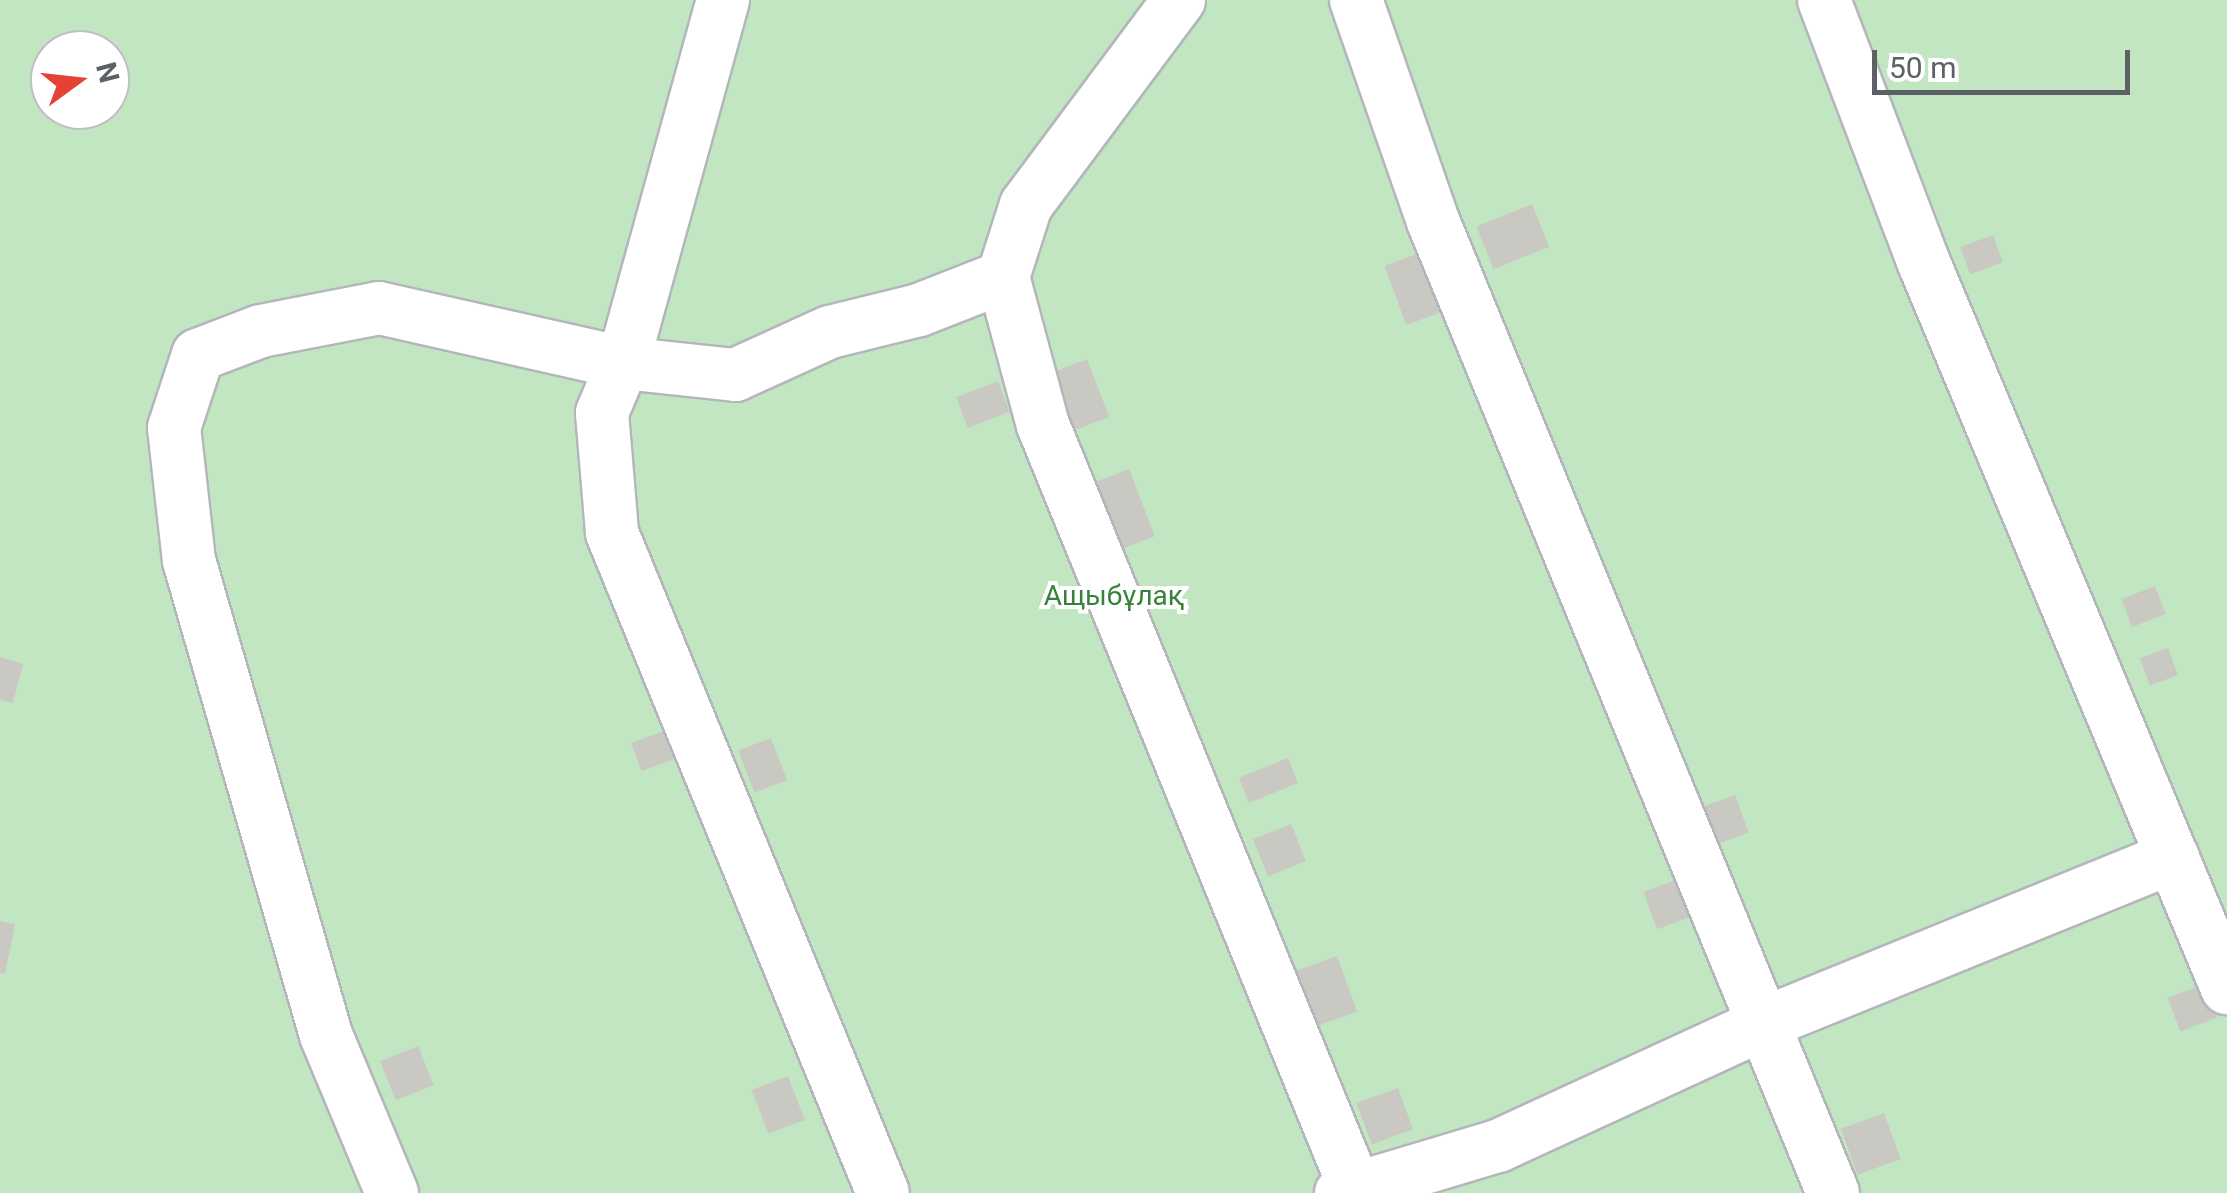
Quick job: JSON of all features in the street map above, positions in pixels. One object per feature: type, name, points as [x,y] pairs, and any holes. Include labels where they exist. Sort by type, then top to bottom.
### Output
[{"type":"street","points":[[723,0],[623,362],[602,413],[612,533],[883,1193]]},
{"type":"street","points":[[1179,0],[1026,205],[1003,277],[1043,425],[1351,1191],[1498,1146],[1768,1022],[2173,857]]},
{"type":"street","points":[[1356,0],[1434,221],[1768,1022],[1833,1193]]},
{"type":"street","points":[[1824,0],[1924,263],[2227,988]]},
{"type":"street","points":[[392,1193],[326,1034],[189,561],[174,428],[198,355],[260,331],[380,308],[623,362],[735,375],[830,332],[919,310],[1003,277]]},
{"type":"green space","name":"Ащыбұлақ","points":[[0,0],[2227,0],[2227,1193],[0,1193]]},
{"type":"building","points":[[1532,204],[1549,247],[1494,269],[1476,226]]},
{"type":"building","points":[[1993,235],[2003,262],[1970,274],[1960,247]]},
{"type":"building","points":[[1425,251],[1447,310],[1406,325],[1385,266]]},
{"type":"building","points":[[1087,359],[1109,417],[1067,433],[1045,375]]},
{"type":"building","points":[[998,381],[1010,412],[968,428],[956,397]]},
{"type":"building","points":[[1129,469],[1155,536],[1113,552],[1087,485]]},
{"type":"building","points":[[2155,586],[2166,614],[2132,627],[2121,599]]},
{"type":"building","points":[[2168,648],[2178,675],[2150,686],[2140,658]]},
{"type":"building","points":[[0,657],[23,664],[13,703],[0,700]]},
{"type":"building","points":[[664,731],[674,759],[641,771],[631,743]]},
{"type":"building","points":[[771,738],[787,780],[754,793],[738,751]]},
{"type":"building","points":[[1288,758],[1298,783],[1249,803],[1239,778]]},
{"type":"building","points":[[1735,795],[1749,833],[1715,845],[1701,807]]},
{"type":"building","points":[[1291,824],[1306,861],[1268,876],[1253,839]]},
{"type":"building","points":[[1681,878],[1695,916],[1657,929],[1643,892]]},
{"type":"building","points":[[0,921],[15,924],[5,974],[0,973]]},
{"type":"building","points":[[1337,956],[1357,1011],[1313,1028],[1293,972]]},
{"type":"building","points":[[2204,984],[2217,1018],[2180,1032],[2168,998]]},
{"type":"building","points":[[418,1046],[434,1085],[396,1100],[380,1061]]},
{"type":"building","points":[[788,1076],[805,1120],[768,1134],[752,1090]]},
{"type":"building","points":[[1398,1088],[1413,1129],[1372,1144],[1357,1103]]},
{"type":"building","points":[[1884,1113],[1901,1159],[1858,1175],[1841,1129]]}]
